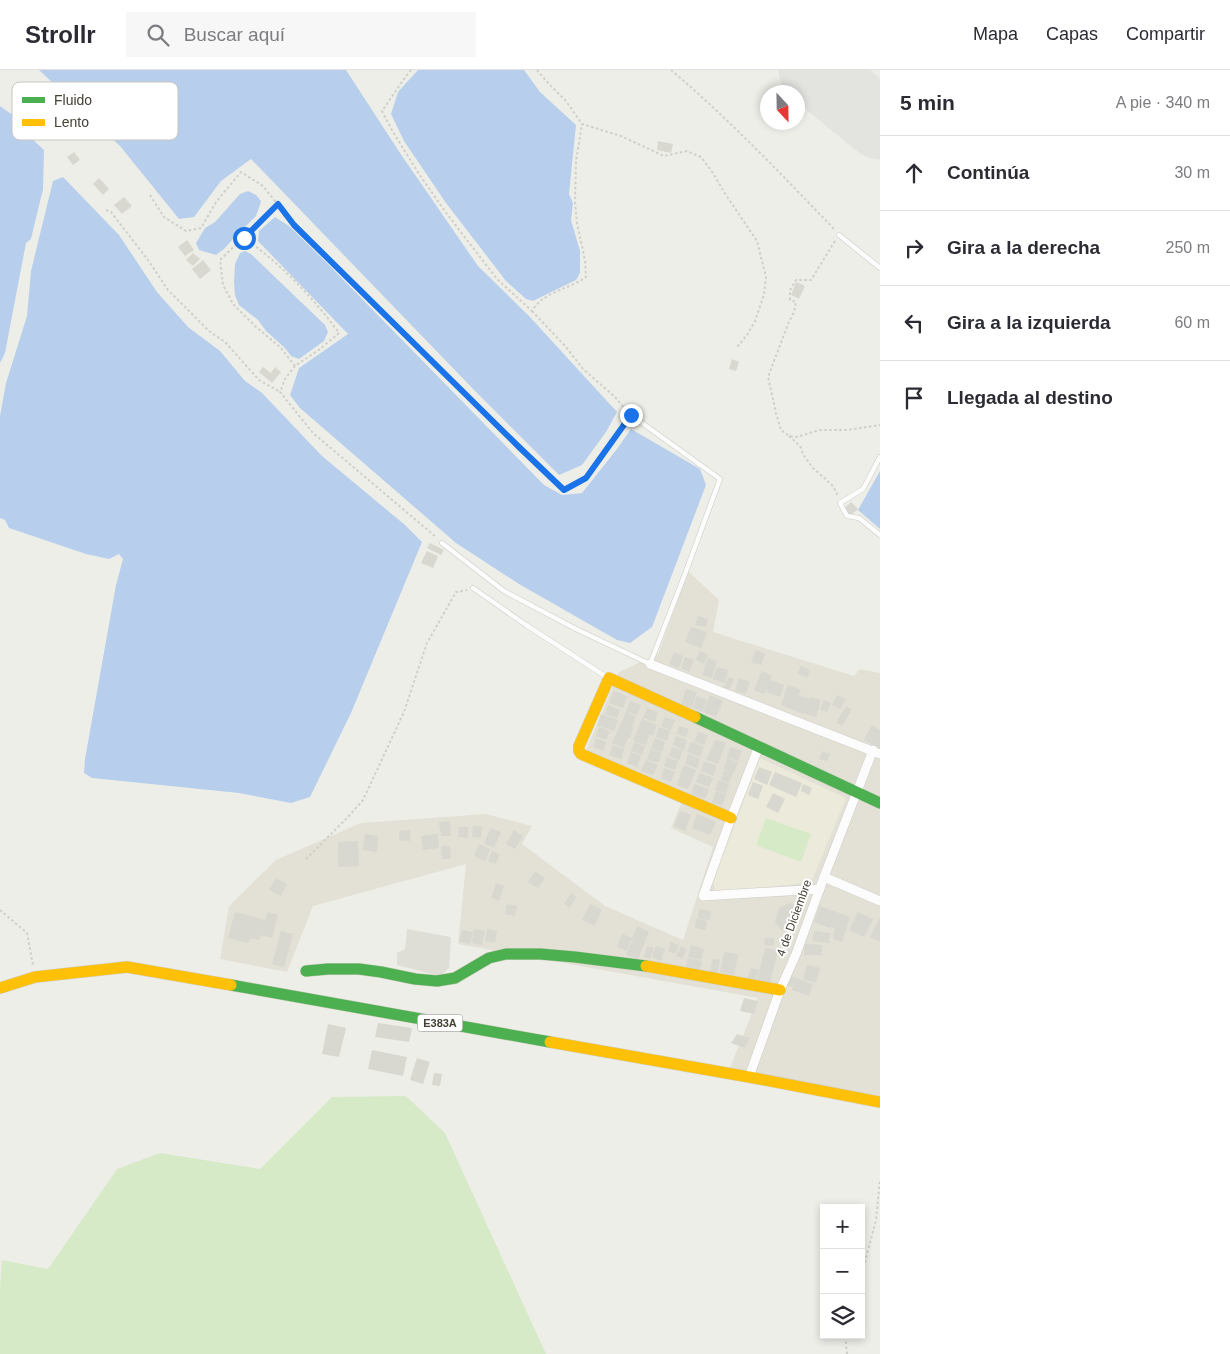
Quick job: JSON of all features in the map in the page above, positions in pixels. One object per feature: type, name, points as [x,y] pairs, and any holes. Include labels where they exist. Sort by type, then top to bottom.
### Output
[{"type":"street","points":[[650,664],[877,752]]},
{"type":"street","points":[[731,818],[581,754],[579,746],[609,678],[880,803]]},
{"type":"street","points":[[759,746],[703,896],[820,889]]},
{"type":"street","name":"4 de Diciembre","points":[[749,1077],[780,990],[796,954],[856,793],[877,752]]},
{"type":"street","points":[[824,877],[880,901]]},
{"type":"street","points":[[306,971],[360,969],[429,982],[451,980],[484,959],[503,954],[574,956],[780,990]]},
{"type":"street","name":"E383A","points":[[0,988],[35,977],[127,967],[880,1102]]},
{"type":"lane","points":[[839,235],[880,268]]},
{"type":"lane","points":[[442,543],[504,591],[576,629],[650,664],[720,479],[631,415]]},
{"type":"lane","points":[[880,457],[863,489],[840,503],[847,516],[859,518],[880,535]]},
{"type":"lane","points":[[473,588],[526,625],[609,678]]},
{"type":"path","points":[[150,194],[164,218],[186,231],[201,228],[216,202],[241,172],[263,186],[294,225],[564,490],[586,478],[631,415],[615,397],[583,369],[566,347],[532,311],[496,279],[447,214],[414,165],[382,111],[411,70]]},
{"type":"path","points":[[537,70],[566,101],[582,124],[621,136],[664,156],[687,151],[701,157],[713,173],[757,241],[766,277],[764,295],[755,321],[737,348]]},
{"type":"path","points":[[671,70],[714,108],[839,235],[811,280],[796,280],[790,290],[790,300],[796,302],[794,312],[768,377],[781,430],[800,446],[804,456],[813,468],[833,486],[840,503]]},
{"type":"path","points":[[532,311],[537,302],[565,287],[578,283],[586,277],[575,202],[576,161],[582,124]]},
{"type":"path","points":[[278,204],[220,260],[223,285],[233,304],[281,348],[295,366]]},
{"type":"path","points":[[106,210],[111,212],[148,260],[168,290],[209,331],[225,342],[259,380],[280,392],[313,433],[442,543]]},
{"type":"path","points":[[244,238],[258,248],[300,286],[338,333],[320,349],[295,366],[285,379],[280,392]]},
{"type":"path","points":[[789,436],[797,437],[818,430],[847,430],[880,425]]},
{"type":"path","points":[[306,859],[348,818],[363,800],[404,712],[427,643],[456,592],[473,588]]},
{"type":"path","points":[[0,910],[27,933],[35,977]]},
{"type":"path","points":[[865,1262],[876,1220],[880,1179]]},
{"type":"path","points":[[846,1339],[847,1354]]},
{"type":"shaded area","points":[[688,571],[719,600],[713,632],[854,676],[860,669],[880,673],[880,1096],[729,1070],[758,998],[458,944],[466,864],[313,906],[287,972],[220,959],[229,906],[276,860],[361,823],[486,814],[532,826],[522,844],[605,906],[683,940],[713,847],[671,828],[686,792],[586,750],[619,672],[658,654]]},
{"type":"shaded area","points":[[760,758],[846,798],[813,878],[805,883],[721,892],[715,890],[713,882]]},
{"type":"shaded area","points":[[407,929],[451,937],[449,968],[440,976],[397,965],[397,953],[405,949]]},
{"type":"green space","points":[[766,818],[811,834],[801,862],[756,845]]},
{"type":"green space","points":[[406,1096],[445,1133],[546,1354],[0,1354],[2,1260],[48,1269],[117,1169],[160,1153],[260,1169],[332,1097]]},
{"type":"water","points":[[39,70],[346,70],[400,153],[478,266],[529,316],[617,412],[606,432],[582,465],[559,475],[251,159],[221,181],[194,217],[179,219],[114,140],[178,140],[178,82],[52,82]]},
{"type":"water","points":[[418,70],[524,70],[540,92],[576,125],[569,194],[573,203],[571,220],[580,251],[580,273],[576,280],[533,301],[526,299],[506,281],[446,203],[404,141],[391,114],[398,92]]},
{"type":"water","points":[[0,106],[12,115],[12,140],[33,140],[44,150],[43,189],[31,239],[26,243],[5,353],[0,363]]},
{"type":"water","points":[[63,177],[119,235],[157,292],[188,327],[220,351],[245,381],[262,393],[322,456],[405,525],[422,542],[351,713],[310,797],[291,803],[239,793],[92,778],[84,773],[116,585],[123,559],[119,554],[109,559],[86,554],[9,528],[5,520],[0,518],[0,416],[6,383],[27,316],[31,271],[53,181]]},
{"type":"water","points":[[248,191],[256,195],[261,201],[256,216],[216,255],[199,250],[196,243],[205,228],[215,222],[240,194]]},
{"type":"water","points":[[275,217],[289,226],[325,261],[544,485],[562,495],[582,493],[631,429],[700,469],[706,485],[652,627],[630,643],[617,640],[519,584],[456,543],[300,408],[290,395],[299,368],[348,334],[258,241],[259,231]]},
{"type":"water","points":[[245,251],[251,254],[325,325],[328,332],[324,341],[299,359],[291,356],[266,331],[258,320],[239,305],[235,295],[235,264],[240,253]]},
{"type":"water","points":[[880,471],[880,529],[858,510]]},
{"type":"building","points":[[658,141],[673,144],[671,153],[657,150]]},
{"type":"building","points":[[74,152],[80,160],[73,165],[67,157]]},
{"type":"building","points":[[99,178],[109,189],[103,195],[93,184]]},
{"type":"building","points":[[124,197],[132,206],[122,214],[114,205]]},
{"type":"building","points":[[187,240],[194,250],[185,256],[178,247]]},
{"type":"building","points":[[193,253],[200,259],[193,266],[186,260]]},
{"type":"building","points":[[203,260],[211,270],[200,279],[192,269]]},
{"type":"building","points":[[796,282],[805,286],[799,299],[791,295]]},
{"type":"building","points":[[732,359],[739,362],[736,371],[729,369]]},
{"type":"building","points":[[263,367],[271,373],[275,367],[281,372],[272,383],[259,372]]},
{"type":"building","points":[[851,502],[858,509],[850,516],[844,509]]},
{"type":"building","points":[[430,543],[444,550],[441,555],[427,548]]},
{"type":"building","points":[[427,551],[438,556],[433,568],[421,563]]},
{"type":"building","points":[[698,616],[708,619],[706,627],[695,625]]},
{"type":"building","points":[[691,627],[707,632],[701,648],[685,642]]},
{"type":"building","points":[[756,650],[765,654],[761,665],[751,662]]},
{"type":"building","points":[[700,651],[708,655],[704,664],[696,660]]},
{"type":"building","points":[[674,652],[683,656],[679,668],[669,664]]},
{"type":"building","points":[[685,657],[694,660],[689,672],[681,668]]},
{"type":"building","points":[[708,658],[717,661],[712,678],[702,675]]},
{"type":"building","points":[[801,666],[810,670],[807,678],[797,673]]},
{"type":"building","points":[[717,667],[728,670],[725,683],[713,679]]},
{"type":"building","points":[[762,671],[772,676],[770,680],[784,685],[780,697],[766,692],[769,683],[764,694],[754,690]]},
{"type":"building","points":[[729,677],[734,679],[729,690],[724,688]]},
{"type":"building","points":[[739,678],[750,682],[746,694],[735,691]]},
{"type":"building","points":[[788,685],[801,690],[798,695],[809,699],[810,697],[821,700],[816,717],[781,705]]},
{"type":"building","points":[[686,689],[697,692],[692,708],[681,704]]},
{"type":"building","points":[[614,691],[627,696],[623,708],[609,703]]},
{"type":"building","points":[[710,695],[723,701],[716,717],[703,712]]},
{"type":"building","points":[[837,695],[846,699],[840,709],[832,705]]},
{"type":"building","points":[[697,696],[707,700],[702,712],[693,708]]},
{"type":"building","points":[[824,700],[831,703],[827,712],[820,709]]},
{"type":"building","points":[[630,701],[641,705],[637,715],[626,711]]},
{"type":"building","points":[[608,705],[620,710],[617,718],[605,714]]},
{"type":"building","points":[[846,706],[852,709],[842,726],[836,723]]},
{"type":"building","points":[[647,708],[658,712],[655,722],[643,718]]},
{"type":"building","points":[[626,712],[636,716],[630,738],[628,738],[624,748],[612,743]]},
{"type":"building","points":[[601,714],[618,720],[614,731],[597,725]]},
{"type":"building","points":[[665,717],[675,720],[671,730],[661,726]]},
{"type":"building","points":[[642,719],[657,725],[653,736],[649,735],[646,745],[633,741]]},
{"type":"building","points":[[872,725],[880,730],[880,748],[864,740]]},
{"type":"building","points":[[679,726],[689,729],[686,737],[677,734]]},
{"type":"building","points":[[599,727],[610,731],[606,740],[596,736]]},
{"type":"building","points":[[659,727],[670,731],[667,741],[656,737]]},
{"type":"building","points":[[698,732],[708,735],[704,745],[694,742]]},
{"type":"building","points":[[676,736],[687,740],[684,750],[673,745]]},
{"type":"building","points":[[596,738],[606,742],[603,751],[593,747]]},
{"type":"building","points":[[655,738],[665,742],[662,752],[651,748]]},
{"type":"building","points":[[715,740],[726,743],[718,764],[706,760]]},
{"type":"building","points":[[634,742],[645,746],[642,755],[631,751]]},
{"type":"building","points":[[691,742],[704,747],[700,757],[687,752]]},
{"type":"building","points":[[613,745],[624,749],[621,759],[609,755]]},
{"type":"building","points":[[672,747],[683,750],[679,760],[669,756]]},
{"type":"building","points":[[730,747],[742,751],[738,761],[727,757]]},
{"type":"building","points":[[651,749],[662,753],[658,763],[647,759]]},
{"type":"building","points":[[822,751],[830,754],[827,761],[819,759]]},
{"type":"building","points":[[631,752],[641,756],[637,767],[627,763]]},
{"type":"building","points":[[688,754],[700,759],[697,768],[685,764]]},
{"type":"building","points":[[667,757],[678,761],[675,770],[664,766]]},
{"type":"building","points":[[727,758],[738,762],[734,773],[724,769]]},
{"type":"building","points":[[646,760],[658,765],[653,775],[641,771]]},
{"type":"building","points":[[704,761],[717,766],[713,776],[701,771]]},
{"type":"building","points":[[684,765],[696,770],[688,789],[677,785]]},
{"type":"building","points":[[759,767],[772,772],[767,785],[754,779]]},
{"type":"building","points":[[664,768],[675,772],[671,782],[661,778]]},
{"type":"building","points":[[724,770],[733,773],[729,783],[721,780]]},
{"type":"building","points":[[775,772],[802,783],[796,797],[769,785]]},
{"type":"building","points":[[700,773],[713,778],[709,787],[696,782]]},
{"type":"building","points":[[719,780],[729,784],[726,794],[715,790]]},
{"type":"building","points":[[753,782],[763,786],[758,799],[748,795]]},
{"type":"building","points":[[695,784],[709,789],[705,799],[691,794]]},
{"type":"building","points":[[803,784],[812,788],[809,795],[801,791]]},
{"type":"building","points":[[716,791],[726,795],[722,806],[712,802]]},
{"type":"building","points":[[773,793],[785,799],[778,813],[766,807]]},
{"type":"building","points":[[680,811],[691,815],[685,831],[674,826]]},
{"type":"building","points":[[697,814],[716,822],[710,835],[692,828]]},
{"type":"building","points":[[450,821],[451,836],[441,836],[439,822]]},
{"type":"building","points":[[473,826],[482,827],[481,838],[472,837]]},
{"type":"building","points":[[459,827],[468,827],[468,838],[458,837]]},
{"type":"building","points":[[491,828],[501,832],[494,848],[484,843]]},
{"type":"building","points":[[400,830],[410,831],[410,841],[399,840]]},
{"type":"building","points":[[514,830],[523,836],[515,849],[506,844]]},
{"type":"building","points":[[365,834],[378,836],[377,852],[363,850]]},
{"type":"building","points":[[438,834],[439,848],[423,850],[421,836]]},
{"type":"building","points":[[358,841],[359,866],[338,867],[338,842]]},
{"type":"building","points":[[479,844],[490,849],[485,861],[474,856]]},
{"type":"building","points":[[441,846],[450,846],[451,859],[442,859]]},
{"type":"building","points":[[492,851],[500,854],[496,864],[488,861]]},
{"type":"building","points":[[535,871],[545,878],[538,888],[528,882]]},
{"type":"building","points":[[276,878],[287,884],[281,896],[269,890]]},
{"type":"building","points":[[496,883],[504,886],[499,901],[491,898]]},
{"type":"building","points":[[571,893],[576,897],[570,908],[564,904]]},
{"type":"building","points":[[790,903],[802,908],[799,914],[794,913],[789,927],[782,931],[775,922],[779,908]]},
{"type":"building","points":[[507,904],[517,906],[515,916],[505,914]]},
{"type":"building","points":[[590,904],[602,910],[594,926],[582,920]]},
{"type":"building","points":[[820,906],[850,917],[842,942],[833,939],[835,928],[814,922]]},
{"type":"building","points":[[699,909],[711,911],[710,920],[698,919]]},
{"type":"building","points":[[235,912],[265,920],[268,912],[278,915],[272,938],[261,935],[259,940],[250,938],[248,943],[228,938]]},
{"type":"building","points":[[858,912],[873,919],[864,937],[849,930]]},
{"type":"building","points":[[880,917],[880,942],[870,937]]},
{"type":"building","points":[[696,919],[707,921],[706,930],[695,928]]},
{"type":"building","points":[[637,926],[649,932],[638,959],[626,955],[633,939],[638,941],[632,938]]},
{"type":"building","points":[[474,929],[485,931],[482,945],[472,943]]},
{"type":"building","points":[[487,929],[497,931],[495,942],[485,941]]},
{"type":"building","points":[[462,930],[473,932],[470,944],[459,942]]},
{"type":"building","points":[[281,931],[293,934],[284,967],[272,964]]},
{"type":"building","points":[[814,931],[830,933],[829,943],[812,941]]},
{"type":"building","points":[[622,934],[632,938],[627,951],[617,947]]},
{"type":"building","points":[[764,938],[774,938],[774,945],[765,946]]},
{"type":"building","points":[[671,942],[679,945],[675,954],[668,951]]},
{"type":"building","points":[[805,944],[822,945],[822,955],[804,955]]},
{"type":"building","points":[[691,945],[704,949],[701,960],[688,957]]},
{"type":"building","points":[[647,946],[654,948],[650,959],[644,957]]},
{"type":"building","points":[[656,946],[665,949],[661,961],[652,957]]},
{"type":"building","points":[[681,946],[687,949],[682,959],[676,956]]},
{"type":"building","points":[[765,948],[778,950],[770,983],[757,980]]},
{"type":"building","points":[[724,952],[738,954],[734,975],[720,972]]},
{"type":"building","points":[[688,958],[702,961],[699,972],[685,970]]},
{"type":"building","points":[[713,959],[720,960],[717,974],[710,972]]},
{"type":"building","points":[[807,965],[820,968],[816,983],[803,979]]},
{"type":"building","points":[[751,968],[759,970],[755,982],[747,980]]},
{"type":"building","points":[[791,976],[813,984],[809,996],[792,990],[793,987],[788,986]]},
{"type":"building","points":[[744,998],[758,1001],[754,1014],[740,1011]]},
{"type":"building","points":[[378,1023],[412,1028],[409,1042],[375,1037]]},
{"type":"building","points":[[328,1024],[346,1028],[339,1057],[322,1054]]},
{"type":"building","points":[[737,1034],[750,1038],[745,1048],[731,1043]]},
{"type":"building","points":[[372,1050],[407,1057],[403,1076],[368,1069]]},
{"type":"building","points":[[417,1058],[430,1062],[423,1084],[410,1080]]},
{"type":"building","points":[[434,1073],[442,1074],[440,1086],[432,1085]]},
{"type":"runway","points":[[814,70],[880,124]]},
{"type":"traffic: fast","points":[[695,717],[880,803]]},
{"type":"traffic: fast","points":[[306,971],[359,969],[437,981],[455,978],[489,958],[506,954],[540,954],[646,966]]},
{"type":"traffic: fast","points":[[231,985],[550,1042]]},
{"type":"traffic: slow","points":[[695,717],[609,678],[579,746],[579,751],[581,754],[731,818]]},
{"type":"traffic: slow","points":[[646,966],[780,990]]},
{"type":"traffic: slow","points":[[0,988],[35,977],[127,967],[231,985]]},
{"type":"traffic: slow","points":[[550,1042],[880,1102]]},
{"type":"route","points":[[244,238],[278,204],[294,225],[564,490],[586,478],[631,415]]}]
